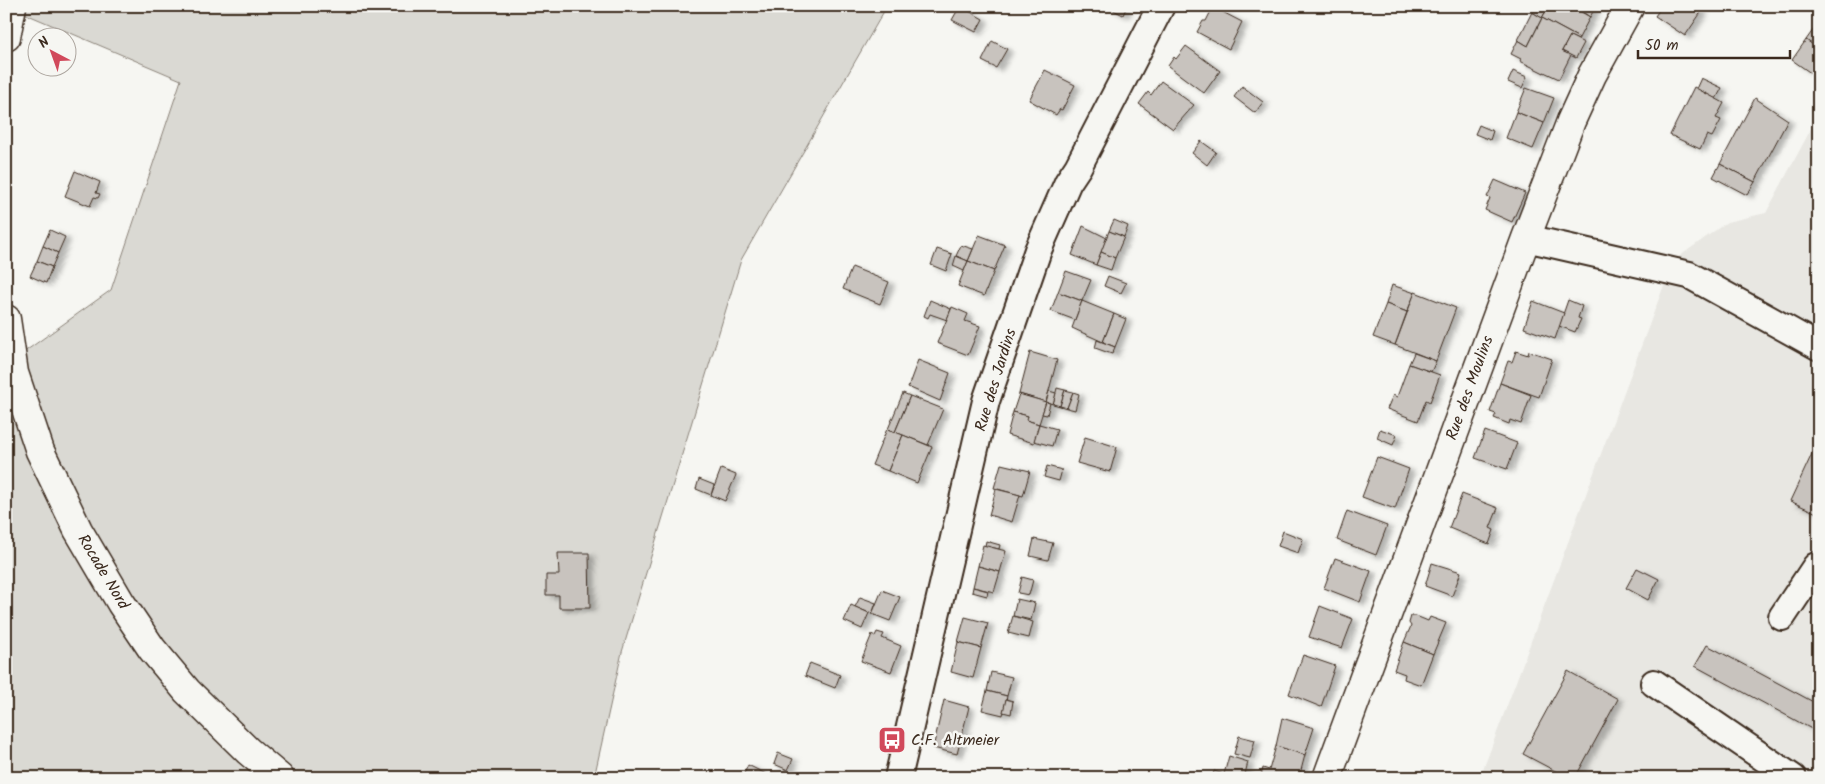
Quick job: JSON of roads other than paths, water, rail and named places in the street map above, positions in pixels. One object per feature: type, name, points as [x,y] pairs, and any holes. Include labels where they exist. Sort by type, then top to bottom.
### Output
[{"type":"main road","points":[[6,36],[12,6]]},
{"type":"main road","name":"Rue des Moulins","points":[[1327,778],[1571,121],[1592,75],[1630,6]]},
{"type":"main road","name":"Rocade Nord","points":[[6,319],[14,373],[40,451],[78,530],[121,603],[152,649],[187,691],[248,751],[280,778]]},
{"type":"street","name":"Rue des Jardins","points":[[898,778],[986,400],[1038,250],[1068,182],[1078,167],[1161,6]]},
{"type":"street","points":[[1526,238],[1688,275],[1819,347]]},
{"type":"street","points":[[1782,617],[1816,566],[1819,565]]},
{"type":"street","points":[[1654,683],[1793,778]]},
{"type":"place","name":"C.F. Altmeier","points":[[892,740]]}]
